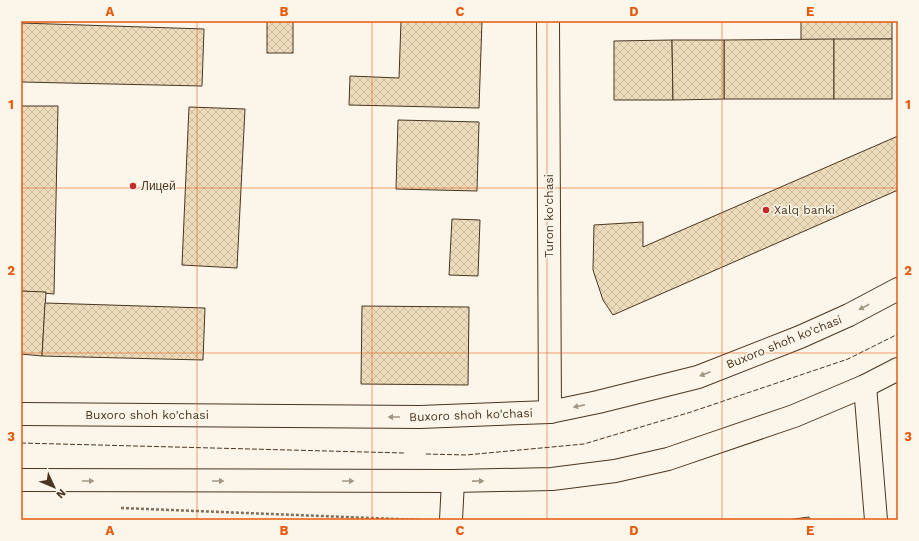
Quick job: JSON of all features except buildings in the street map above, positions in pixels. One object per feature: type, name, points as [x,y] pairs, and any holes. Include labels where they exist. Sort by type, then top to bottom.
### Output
[{"type":"main road","name":"Turon ko'chasi","points":[[548,21],[550,412]]},
{"type":"main road","name":"Buxoro shoh ko'chasi","points":[[21,414],[420,417],[550,412],[598,402],[698,376],[800,337],[849,315],[898,289]]},
{"type":"main road","points":[[21,480],[452,481],[552,479],[623,469],[668,459],[719,443],[794,416],[865,386],[898,369]]},
{"type":"main road","points":[[865,386],[876,520]]},
{"type":"main road","points":[[451,520],[452,481]]},
{"type":"path","points":[[115,508],[421,520]]},
{"type":"fence","points":[[426,454],[466,455],[584,444],[691,412],[848,359],[898,334]]},
{"type":"fence","points":[[21,443],[404,453]]},
{"type":"place","name":"Лицей","points":[[133,186]]},
{"type":"place","name":"Xalq banki","points":[[766,210]]}]
